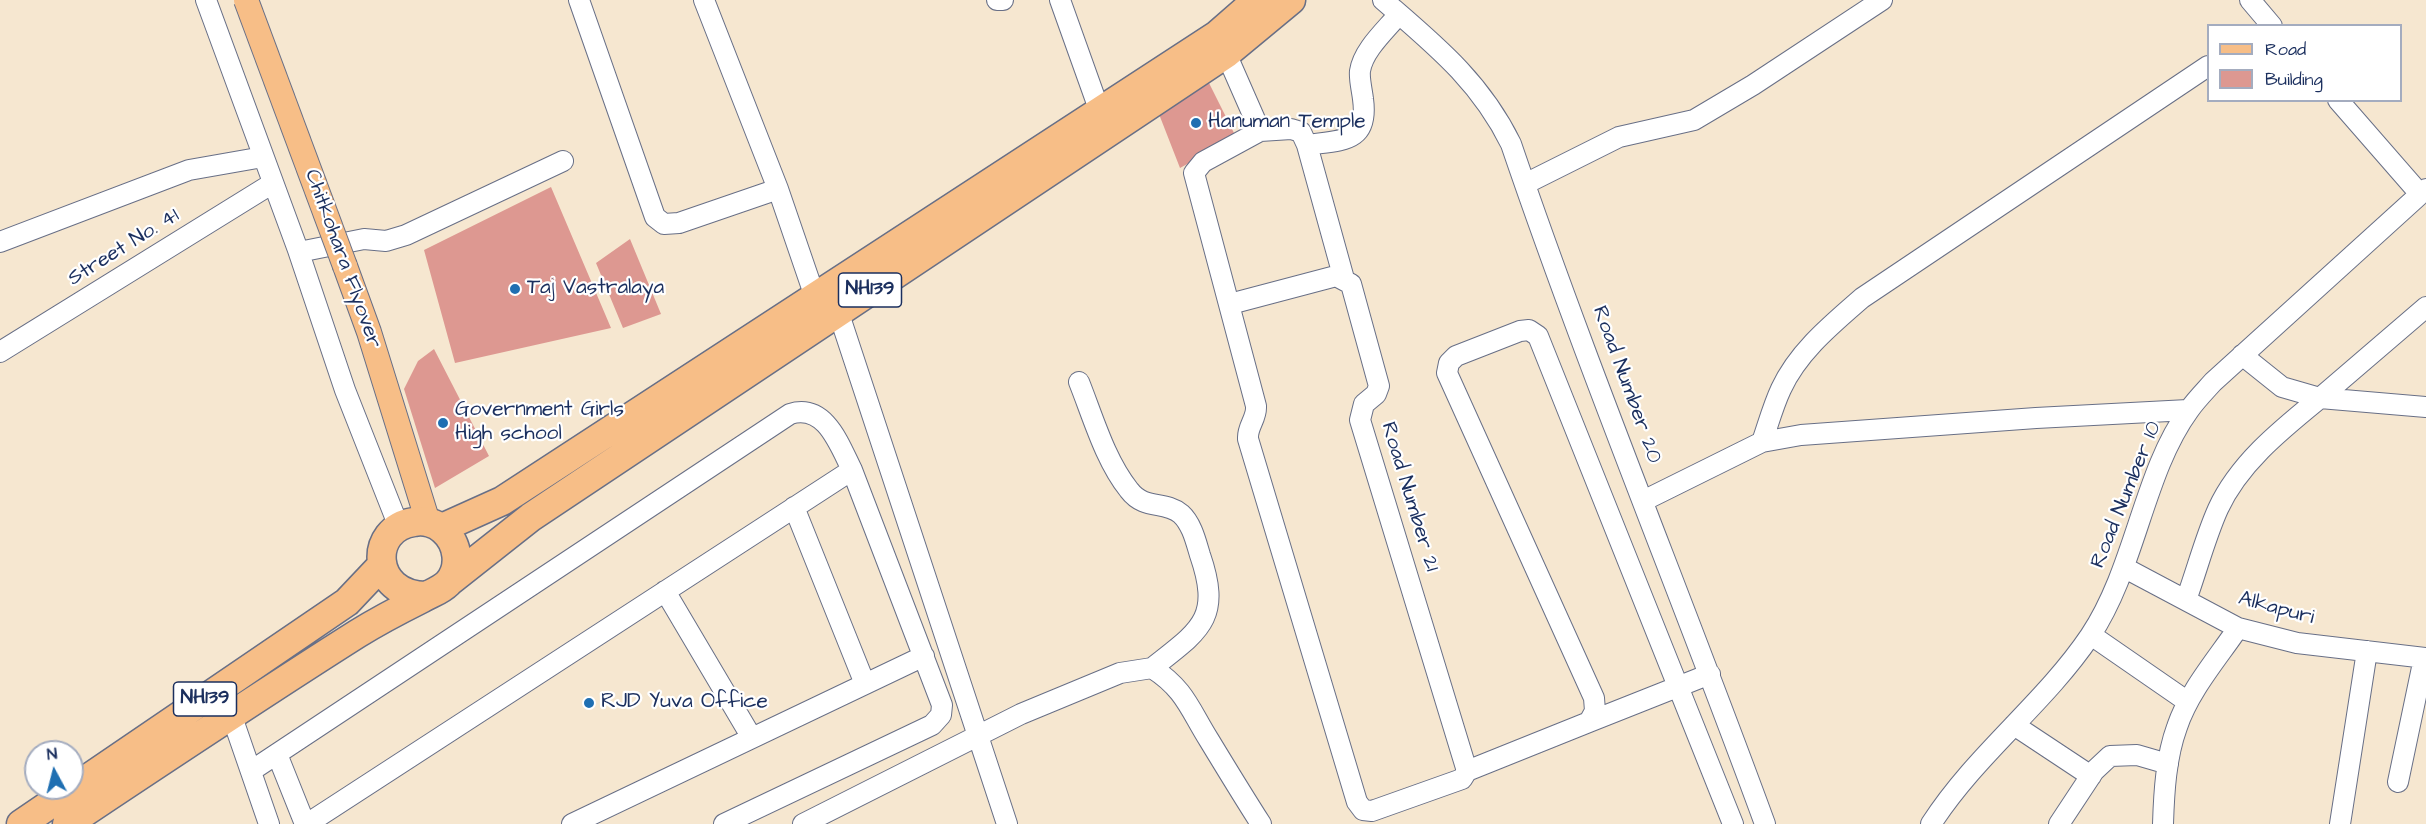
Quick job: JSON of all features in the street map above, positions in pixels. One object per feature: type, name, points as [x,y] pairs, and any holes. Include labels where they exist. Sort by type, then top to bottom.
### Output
[{"type":"highway","name":"NH139","points":[[67,824],[231,714],[371,626],[439,591],[531,517],[828,299],[1100,112],[1222,44],[1257,0]]},
{"type":"highway","name":"NH139","points":[[21,824],[346,602],[382,565],[386,543],[399,527],[413,522],[435,525],[502,501],[828,299],[1291,0]]},
{"type":"highway","points":[[435,525],[452,539],[457,553],[456,567],[450,581]]},
{"type":"highway","points":[[382,565],[387,579],[397,590],[411,596],[426,596]]},
{"type":"main road","name":"Chitkohara Flyover","points":[[246,0],[369,332],[413,473],[435,525]]},
{"type":"street","points":[[206,0],[299,252],[345,390],[399,527]]},
{"type":"street","points":[[579,0],[655,217],[664,224],[679,223],[778,189]]},
{"type":"street","points":[[704,0],[778,189],[828,299],[1007,824]]},
{"type":"street","points":[[997,0],[1003,0]]},
{"type":"street","points":[[1060,0],[1100,112]]},
{"type":"street","name":"Road Number 20","points":[[1383,0],[1426,36],[1476,87],[1502,125],[1765,824]]},
{"type":"street","points":[[1525,184],[1619,137],[1694,120],[1753,85],[1882,0]]},
{"type":"street","points":[[2250,0],[2270,24]]},
{"type":"street","points":[[1399,14],[1363,59],[1360,73],[1365,115],[1363,124],[1355,134],[1346,139],[1307,145],[1301,132],[1291,129],[1260,131],[1203,162],[1194,173],[1256,406],[1257,414],[1247,432],[1248,439],[1357,802],[1374,818],[1464,775],[1710,674]]},
{"type":"street","points":[[1222,44],[1260,131]]},
{"type":"street","points":[[1762,442],[1781,389],[1797,361],[1826,329],[1862,298],[2207,67]]},
{"type":"street","points":[[2340,102],[2423,192]]},
{"type":"street","name":"Road Number 21","points":[[1307,145],[1344,279],[1351,284],[1379,386],[1376,394],[1364,404],[1360,420],[1464,775]]},
{"type":"street","points":[[0,242],[189,170],[263,157]]},
{"type":"street","points":[[299,252],[364,239],[386,241],[406,235],[563,161]]},
{"type":"street","name":"Street No. 41","points":[[0,352],[273,183]]},
{"type":"street","name":"Road Number 10","points":[[1931,824],[1974,766],[2014,725],[2091,635],[2125,568],[2154,483],[2171,441],[2188,410],[2242,355],[2423,192]]},
{"type":"street","points":[[1230,304],[1336,276],[1344,279]]},
{"type":"street","points":[[2186,600],[2219,508],[2241,474],[2283,428],[2426,307]]},
{"type":"street","points":[[1589,722],[1595,711],[1594,698],[1448,373],[1449,363],[1456,356],[1509,335],[1529,330],[1538,336],[1733,824]]},
{"type":"street","points":[[2242,355],[2282,387],[2320,398],[2426,407]]},
{"type":"street","points":[[803,824],[1021,714],[1120,673],[1152,668],[1193,633],[1206,617],[1211,597],[1207,576],[1189,524],[1174,509],[1146,504],[1128,489],[1107,449],[1079,382]]},
{"type":"street","points":[[1643,501],[1762,442],[1801,435],[2188,410]]},
{"type":"street","points":[[251,771],[790,414],[801,411],[819,417],[834,434],[852,470],[942,705],[941,715],[932,725],[724,824]]},
{"type":"street","points":[[277,754],[306,824],[852,470]]},
{"type":"street","points":[[794,507],[865,684]]},
{"type":"street","name":"Alkapuri","points":[[2125,568],[2238,628],[2297,643],[2425,658]]},
{"type":"street","points":[[665,591],[752,738]]},
{"type":"street","points":[[2163,824],[2168,764],[2176,727],[2188,702],[2238,628]]},
{"type":"street","points":[[2091,635],[2188,702]]},
{"type":"street","points":[[2340,824],[2367,651]]},
{"type":"street","points":[[572,824],[924,656]]},
{"type":"street","points":[[2398,782],[2425,658]]},
{"type":"street","points":[[1152,668],[1166,676],[1190,702],[1207,737],[1261,824]]},
{"type":"street","points":[[231,714],[269,824]]},
{"type":"street","points":[[2014,725],[2091,776]]},
{"type":"street","points":[[2059,824],[2091,776],[2110,756],[2124,754],[2168,764]]},
{"type":"building","name":"Hanuman Temple","points":[[1205,75],[1236,137],[1180,168],[1157,109]]},
{"type":"building","name":"Taj Vastralaya","points":[[551,187],[611,328],[455,363],[424,250]]},
{"type":"building","points":[[630,239],[661,314],[623,328],[596,263]]},
{"type":"building","name":"Government Girls High school","points":[[434,349],[489,456],[435,488],[404,389],[418,361]]},
{"type":"place","name":"Hanuman Temple","points":[[1196,123]]},
{"type":"place","name":"Taj Vastralaya","points":[[515,289]]},
{"type":"place","name":"Government Girls High school","points":[[443,423]]},
{"type":"place","name":"RJD Yuva Office","points":[[589,703]]}]
